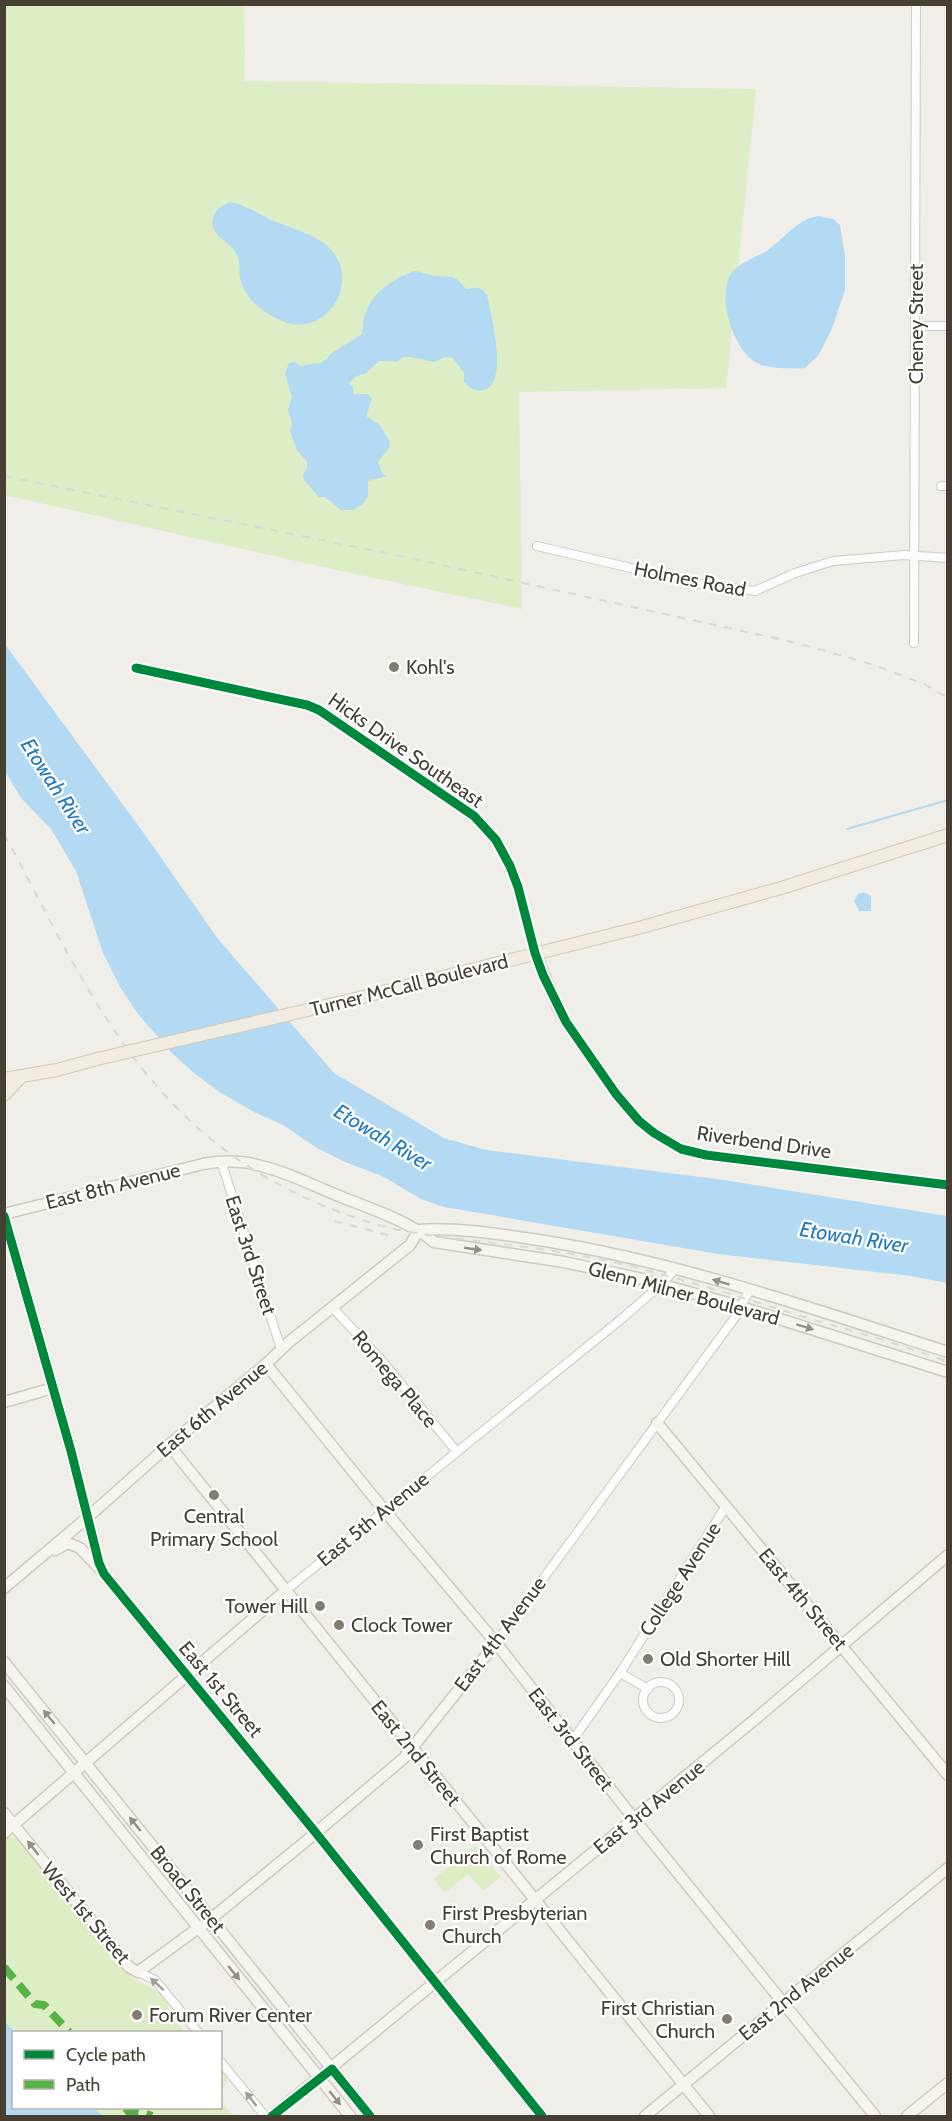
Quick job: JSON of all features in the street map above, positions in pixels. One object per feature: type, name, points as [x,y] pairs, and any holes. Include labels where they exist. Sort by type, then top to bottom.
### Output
[{"type":"main road","name":"Turner McCall Boulevard","points":[[4,1079],[21,1077],[355,999],[642,927],[782,888],[948,835]]},
{"type":"main road","points":[[4,1095],[21,1077]]},
{"type":"street","name":"Cheney Street","points":[[915,643],[916,4]]},
{"type":"street","points":[[916,326],[948,326]]},
{"type":"street","name":"Holmes Road","points":[[537,546],[695,583],[756,591],[795,573],[833,561],[904,555],[948,558]]},
{"type":"street","name":"Hicks Drive Southeast","points":[[136,668],[306,705],[319,710],[474,816],[496,840],[510,866],[518,886],[535,953]]},
{"type":"street","name":"Riverbend Drive","points":[[535,953],[558,1008],[590,1058],[639,1121],[664,1140],[681,1149],[706,1155],[948,1185]]},
{"type":"street","name":"East 8th Avenue","points":[[4,1215],[180,1169],[221,1161]]},
{"type":"street","name":"Glenn Milner Boulevard","points":[[221,1161],[260,1165],[419,1230],[434,1242],[564,1262],[662,1284],[948,1372]]},
{"type":"street","name":"East 3rd Street","points":[[221,1161],[281,1349]]},
{"type":"street","name":"East 1st Street","points":[[4,1215],[99,1563],[104,1574],[316,1833],[542,2116]]},
{"type":"street","name":"Glenn Milner Boulevard","points":[[419,1230],[446,1228],[527,1238],[675,1269],[948,1352]]},
{"type":"street","name":"East 6th Avenue","points":[[4,1588],[88,1518],[281,1349],[410,1245],[419,1230]]},
{"type":"street","name":"East 5th Avenue","points":[[4,1833],[285,1591],[662,1284],[675,1269]]},
{"type":"street","name":"East 4th Avenue","points":[[138,1972],[212,1918],[316,1833],[412,1749],[496,1643],[657,1423],[749,1291]]},
{"type":"street","name":"Romega Place","points":[[332,1306],[383,1362],[457,1452]]},
{"type":"street","name":"East 3rd Street","points":[[266,1364],[384,1510],[496,1643],[634,1819],[874,2116]]},
{"type":"street","points":[[4,1402],[53,1388]]},
{"type":"street","name":"East 4th Street","points":[[657,1423],[948,1775]]},
{"type":"street","name":"East 2nd Street","points":[[169,1445],[709,2116]]},
{"type":"street","name":"College Avenue","points":[[572,1741],[620,1673],[726,1506]]},
{"type":"street","points":[[34,1561],[64,1545],[71,1544],[80,1548],[104,1574]]},
{"type":"street","name":"East 3rd Avenue","points":[[272,2116],[320,2079],[634,1819],[948,1555]]},
{"type":"street","name":"Broad Street","points":[[4,1662],[370,2116]]},
{"type":"street","points":[[620,1673],[648,1689]]},
{"type":"street","points":[[658,1682],[668,1683],[674,1687],[679,1698],[674,1713],[660,1718],[650,1713],[644,1704],[644,1697],[648,1689],[658,1682]]},
{"type":"street","name":"Broad Street","points":[[4,1686],[350,2116]]},
{"type":"street","name":"West 1st Street","points":[[4,1813],[129,1966],[155,1980],[197,2031]]},
{"type":"street","name":"East 2nd Avenue","points":[[645,2116],[948,1869]]},
{"type":"street","points":[[222,2063],[265,2116]]},
{"type":"street","points":[[907,2116],[948,2083]]},
{"type":"green space","points":[[5,5],[244,5],[245,81],[756,89],[726,388],[519,392],[522,609],[327,568],[5,495]]},
{"type":"green space","points":[[4,1832],[13,1838],[18,1838],[128,1973],[135,1980],[158,1991],[168,2002],[168,2012],[184,2031],[12,2031],[5,2082]]},
{"type":"green space","points":[[475,1845],[501,1877],[483,1891],[468,1874],[445,1893],[434,1879]]},
{"type":"green space","points":[[222,2071],[227,2080],[222,2091]]},
{"type":"green space","points":[[222,2100],[234,2116],[38,2116],[31,2109],[222,2109]]},
{"type":"water","points":[[231,202],[312,236],[333,252],[340,264],[341,290],[336,302],[328,312],[318,320],[306,324],[292,324],[276,319],[254,303],[241,282],[237,255],[213,228],[215,213]]},
{"type":"water","points":[[818,216],[833,219],[840,225],[845,256],[845,290],[831,331],[818,356],[805,368],[770,367],[759,364],[742,349],[735,337],[727,310],[727,284],[731,274],[740,265],[768,250],[805,220]]},
{"type":"water","points":[[415,271],[433,276],[453,277],[459,280],[466,289],[478,288],[487,295],[496,344],[497,359],[494,381],[484,390],[472,389],[464,382],[464,373],[453,358],[445,357],[434,362],[411,357],[403,357],[398,361],[379,361],[366,373],[355,377],[349,383],[353,387],[354,394],[368,394],[372,399],[366,416],[380,425],[390,442],[389,448],[378,462],[382,473],[387,476],[368,481],[368,496],[364,503],[353,510],[341,510],[325,497],[319,497],[304,480],[303,474],[307,469],[307,462],[297,450],[290,431],[292,422],[288,410],[292,397],[285,374],[289,363],[295,362],[300,366],[320,363],[362,334],[364,317],[378,293],[400,277]]},
{"type":"water","name":"Etowah River","points":[[4,643],[143,832],[218,939],[334,1073],[444,1138],[486,1150],[724,1180],[947,1216],[947,1283],[911,1276],[718,1254],[444,1207],[421,1199],[382,1176],[317,1148],[283,1125],[221,1093],[171,1052],[138,1014],[120,987],[103,953],[76,871],[51,829],[21,798],[5,771]]},
{"type":"water","points":[[864,892],[871,896],[871,911],[859,911],[854,901],[858,894]]},
{"type":"water","points":[[4,2021],[14,2031],[12,2031],[12,2109],[95,2109],[103,2116],[5,2116]]},
{"type":"waterway","points":[[847,829],[948,800]]},
{"type":"railway","points":[[4,476],[391,554],[797,643],[871,664],[924,684],[948,698]]},
{"type":"railway","points":[[4,834],[83,981],[129,1051],[183,1114],[229,1153],[254,1170],[308,1199],[365,1221],[415,1233],[551,1251],[622,1264],[736,1296],[948,1362]]},
{"type":"railway","points":[[334,1221],[395,1237]]},
{"type":"marked path","points":[[4,1967],[35,2004],[44,2005],[68,2031]]},
{"type":"marked path","points":[[127,2109],[129,2112],[138,2111],[152,2116]]},
{"type":"cycle path","points":[[136,668],[307,705],[319,710],[474,816],[496,840],[510,866],[518,887],[535,953],[566,1022],[616,1094],[639,1121],[654,1133],[681,1149],[706,1155],[948,1185]]},
{"type":"cycle path","points":[[4,1216],[71,1451],[99,1563],[104,1574],[316,1833],[542,2116]]},
{"type":"cycle path","points":[[272,2116],[332,2069],[370,2116]]},
{"type":"place","name":"Kohl's","points":[[394,667]]},
{"type":"place","name":"Central Primary School","points":[[214,1495]]},
{"type":"place","name":"Tower Hill","points":[[320,1606]]},
{"type":"place","name":"Clock Tower","points":[[339,1625]]},
{"type":"place","name":"Old Shorter Hill","points":[[648,1659]]},
{"type":"place","name":"First Baptist Church of Rome","points":[[418,1845]]},
{"type":"place","name":"First Presbyterian Church","points":[[430,1925]]},
{"type":"place","name":"Forum River Center","points":[[137,2015]]},
{"type":"place","name":"First Christian Church","points":[[727,2019]]}]
